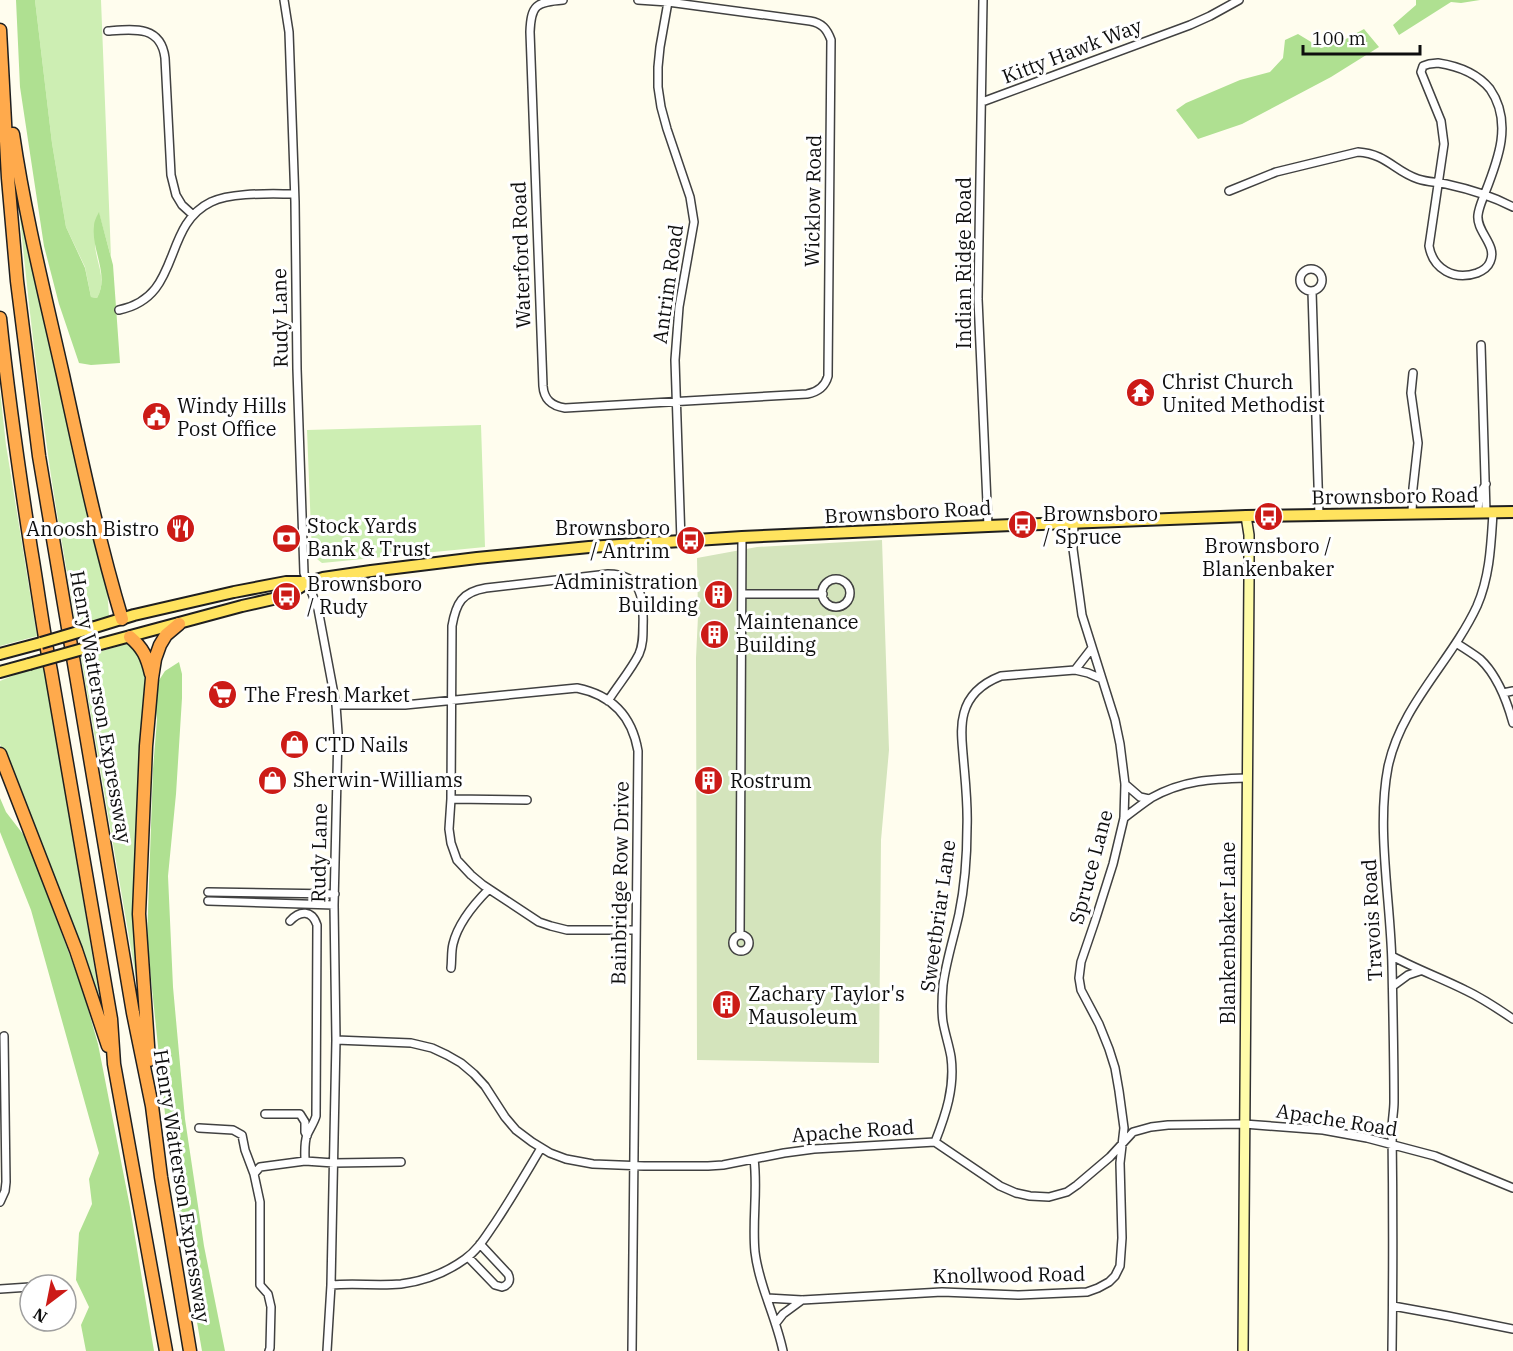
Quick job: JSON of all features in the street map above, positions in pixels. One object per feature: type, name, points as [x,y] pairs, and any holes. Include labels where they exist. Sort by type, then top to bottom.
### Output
[{"type":"highway","name":"Henry Watterson Expressway","points":[[0,30],[8,178],[17,281],[39,456],[133,1013],[152,1106],[160,1177],[190,1351]]},
{"type":"highway","points":[[3,70],[25,207],[92,504],[122,619]]},
{"type":"highway","points":[[0,318],[43,629],[111,1019],[114,1064],[166,1351]]},
{"type":"highway","points":[[152,1106],[139,914],[146,757],[155,659],[160,645],[179,624]]},
{"type":"highway","points":[[130,637],[138,644],[147,658],[152,678]]},
{"type":"highway","points":[[0,754],[76,950],[114,1064]]},
{"type":"main road","name":"Brownsboro Road","points":[[0,654],[122,619],[286,582],[308,582],[371,571],[589,547],[742,537],[1246,516],[1513,512]]},
{"type":"main road","name":"Brownsboro Road","points":[[0,672],[286,596],[308,582]]},
{"type":"main road","points":[[122,619],[130,637]]},
{"type":"street","name":"Rudy Lane","points":[[284,0],[289,32],[304,573],[318,609],[336,705],[338,733],[334,894],[336,1040],[332,1285],[327,1351]]},
{"type":"street","name":"Waterford Road","points":[[563,0],[541,4],[535,8],[530,18],[543,392],[554,405],[565,408],[676,402]]},
{"type":"street","points":[[638,0],[668,2]]},
{"type":"street","name":"Indian Ridge Road","points":[[983,0],[978,299],[988,526]]},
{"type":"street","name":"Kitty Hawk Way","points":[[982,102],[1190,25],[1239,0]]},
{"type":"street","name":"Antrim Road","points":[[668,2],[660,47],[658,87],[667,129],[690,197],[693,214],[693,234],[676,332],[681,541]]},
{"type":"street","name":"Wicklow Road","points":[[668,2],[817,22],[826,29],[831,40],[828,376],[826,381],[820,389],[807,394],[676,402]]},
{"type":"street","points":[[108,31],[136,29],[145,31],[157,37],[162,44],[165,58],[171,175],[176,195],[182,205],[193,215]]},
{"type":"street","points":[[1438,63],[1463,69],[1480,80],[1498,102],[1502,115],[1502,143],[1477,221],[1492,251],[1490,263],[1478,273],[1466,276],[1455,275],[1439,267],[1433,260],[1428,241],[1438,183],[1444,155],[1444,136],[1439,115],[1421,69],[1423,66],[1438,63]]},
{"type":"street","points":[[1229,191],[1276,172],[1358,152],[1378,156],[1412,176],[1485,195],[1513,207]]},
{"type":"street","points":[[119,310],[137,304],[157,287],[166,273],[178,240],[193,215],[208,204],[233,196],[294,194]]},
{"type":"street","points":[[1312,291],[1318,515]]},
{"type":"street","name":"Travois Road","points":[[1392,1351],[1393,986],[1384,820],[1385,790],[1394,745],[1402,725],[1456,643],[1478,604],[1485,583],[1490,555],[1486,513],[1479,495],[1486,484],[1481,345]]},
{"type":"street","points":[[1412,513],[1418,443],[1411,393],[1413,373]]},
{"type":"street","name":"Blankenbaker Lane","points":[[1243,1351],[1250,557],[1246,516]]},
{"type":"street","name":"Spruce Lane","points":[[1074,523],[1073,549],[1082,615],[1115,720],[1125,784],[1124,818],[1113,864],[1079,970],[1081,990],[1099,1024],[1115,1068],[1124,1128],[1121,1144]]},
{"type":"street","points":[[740,935],[742,537]]},
{"type":"street","points":[[608,701],[635,661],[642,642],[643,603],[639,590],[629,579],[608,574],[508,585],[471,591],[461,600],[456,608],[452,626],[449,829],[453,850],[461,865],[489,889],[527,915],[551,927],[567,930],[636,930]]},
{"type":"street","points":[[836,579],[847,584],[850,592],[848,600],[837,607],[826,602],[823,594],[825,586],[831,580],[836,579]]},
{"type":"street","points":[[742,594],[823,594]]},
{"type":"street","points":[[1456,643],[1485,665],[1503,693],[1513,723]]},
{"type":"street","points":[[1075,670],[1092,648]]},
{"type":"street","name":"Sweetbriar Lane","points":[[935,1142],[947,1109],[952,1082],[951,1056],[943,1020],[942,1002],[966,862],[968,826],[962,727],[964,714],[972,696],[980,687],[990,680],[1009,675],[1075,670],[1102,679]]},
{"type":"street","name":"Bainbridge Row Drive","points":[[336,705],[394,705],[570,688],[601,695],[616,706],[632,728],[638,751],[632,1351]]},
{"type":"street","points":[[1503,693],[1513,691]]},
{"type":"street","points":[[1124,818],[1149,799],[1190,782],[1206,779],[1247,778]]},
{"type":"street","points":[[1125,784],[1140,797],[1149,799]]},
{"type":"street","points":[[451,799],[527,800]]},
{"type":"street","points":[[452,968],[453,944],[460,927],[489,889]]},
{"type":"street","points":[[208,892],[334,894]]},
{"type":"street","points":[[208,902],[334,905]]},
{"type":"street","points":[[290,921],[296,915],[305,913],[311,915],[317,925],[316,1116],[307,1136],[305,1161]]},
{"type":"street","points":[[1392,957],[1463,989],[1513,1019]]},
{"type":"street","points":[[1393,986],[1408,975],[1420,971]]},
{"type":"street","points":[[0,1202],[6,1182],[4,1036]]},
{"type":"street","name":"Apache Road","points":[[336,1040],[411,1042],[447,1055],[474,1074],[516,1130],[550,1153],[577,1162],[634,1166],[708,1166],[814,1149],[935,1142],[1000,1186],[1016,1193],[1036,1197],[1055,1196],[1072,1189],[1110,1157],[1133,1132],[1151,1127],[1244,1124],[1323,1130],[1393,1144],[1444,1158],[1513,1188]]},
{"type":"street","points":[[265,1114],[300,1114],[305,1122],[307,1136]]},
{"type":"street","points":[[199,1128],[233,1130],[242,1135],[260,1203],[260,1285],[268,1294],[271,1307],[269,1351]]},
{"type":"street","name":"Knollwood Road","points":[[767,1298],[802,1300],[942,1292],[1019,1295],[1087,1292],[1098,1288],[1115,1276],[1121,1261],[1121,1144]]},
{"type":"street","points":[[332,1285],[380,1285],[419,1281],[448,1269],[468,1257],[480,1244],[501,1213],[541,1148]]},
{"type":"street","points":[[754,1159],[756,1173],[755,1254],[783,1351]]},
{"type":"street","points":[[254,1174],[260,1167],[305,1161],[401,1162]]},
{"type":"street","points":[[468,1257],[495,1285],[502,1287],[507,1285],[510,1279],[508,1274],[480,1244]]},
{"type":"street","points":[[0,1289],[18,1288]]},
{"type":"street","points":[[776,1323],[783,1314],[802,1300]]},
{"type":"street","points":[[1393,1306],[1513,1329]]},
{"type":"green space","points":[[16,0],[35,0],[52,143],[66,227],[85,268],[91,297],[97,298],[102,280],[94,226],[99,212],[113,265],[120,363],[91,365],[79,363],[59,304],[44,246],[20,87]]},
{"type":"green space","points":[[35,0],[101,0],[111,257],[99,213],[95,242],[101,284],[97,298],[91,297],[85,267],[66,227],[52,143]]},
{"type":"green space","points":[[1416,0],[1480,0],[1451,2],[1399,35],[1393,25],[1416,5]]},
{"type":"green space","points":[[1364,29],[1379,47],[1331,77],[1242,124],[1198,139],[1176,110],[1186,103],[1240,80],[1270,72],[1283,58],[1285,40],[1298,34],[1321,48],[1344,40]]},
{"type":"green space","points":[[21,206],[107,589],[109,616],[76,625],[40,398],[22,239],[19,207]]},
{"type":"green space","points":[[0,391],[6,445],[37,636],[0,646]]},
{"type":"green space","points":[[481,425],[485,547],[322,563],[312,555],[307,430]]},
{"type":"green space","points":[[882,540],[889,750],[881,840],[879,1063],[697,1060],[697,558],[757,547]]},
{"type":"green space","points":[[130,643],[140,658],[145,676],[139,775],[139,989],[81,657]]},
{"type":"green space","points":[[179,662],[182,674],[182,698],[168,876],[173,987],[185,1119],[204,1246],[225,1351],[202,1351],[177,1207],[147,940],[157,720],[154,688],[165,671]]},
{"type":"green space","points":[[44,667],[99,995],[96,996],[0,744],[0,681],[22,672]]},
{"type":"green space","points":[[0,798],[6,812],[26,838],[82,988],[98,1044],[130,1207],[154,1351],[86,1351],[81,1325],[89,1307],[78,1284],[76,1273],[79,1233],[92,1204],[89,1179],[99,1153],[31,910],[0,832]]},
{"type":"place","name":"Christ Church United Methodist","points":[[1141,393]]},
{"type":"place","name":"Windy Hills Post Office","points":[[156,417]]},
{"type":"place","name":"Brownsboro / Blankenbaker","points":[[1268,516]]},
{"type":"place","name":"Brownsboro / Spruce","points":[[1022,525]]},
{"type":"place","name":"Anoosh Bistro","points":[[180,529]]},
{"type":"place","name":"Stock Yards Bank & Trust","points":[[286,538]]},
{"type":"place","name":"Brownsboro / Antrim","points":[[691,540]]},
{"type":"place","name":"Administration Building","points":[[719,594]]},
{"type":"place","name":"Brownsboro / Rudy","points":[[286,596]]},
{"type":"place","name":"Maintenance Building","points":[[715,634]]},
{"type":"place","name":"The Fresh Market","points":[[223,695]]},
{"type":"place","name":"CTD Nails","points":[[294,745]]},
{"type":"place","name":"Sherwin-Williams","points":[[272,780]]},
{"type":"place","name":"Rostrum","points":[[709,781]]},
{"type":"place","name":"Zachary Taylor's Mausoleum","points":[[727,1005]]}]
